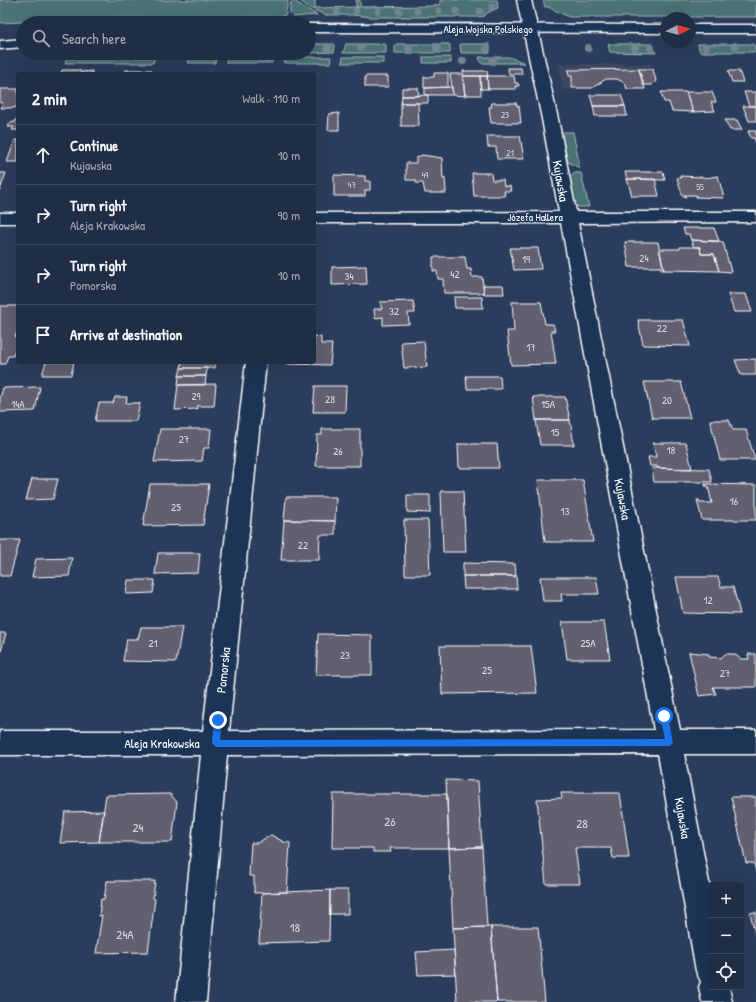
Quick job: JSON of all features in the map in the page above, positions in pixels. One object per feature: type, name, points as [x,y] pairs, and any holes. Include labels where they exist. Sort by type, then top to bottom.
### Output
[{"type":"street","name":"Kujawska","points":[[524,0],[548,112],[708,955]]},
{"type":"street","name":"Aleja Wojska Polskiego","points":[[316,28],[660,39]]},
{"type":"street","name":"Aleja Wojska Polskiego","points":[[316,39],[660,29]]},
{"type":"street","points":[[696,29],[756,29]]},
{"type":"street","points":[[0,34],[16,33]]},
{"type":"street","points":[[696,39],[756,39]]},
{"type":"street","points":[[0,45],[16,44]]},
{"type":"street","name":"Józefa Hallera","points":[[316,218],[756,217]]},
{"type":"street","points":[[0,218],[16,218]]},
{"type":"street","name":"Pomorska","points":[[191,1002],[216,743],[256,364]]},
{"type":"street","name":"Aleja Krakowska","points":[[0,743],[756,742]]},
{"type":"street","points":[[715,990],[717,1002]]},
{"type":"shaded area","points":[[558,64],[651,64],[656,81],[652,85],[644,85],[645,89],[627,89],[625,83],[617,79],[606,79],[592,88],[572,88],[570,90],[563,90]]},
{"type":"green space","points":[[0,0],[288,0],[286,14],[283,16],[16,16],[16,22],[0,23]]},
{"type":"green space","points":[[299,0],[315,0],[315,8],[359,7],[356,7],[356,0],[360,0],[360,7],[434,6],[440,4],[440,0],[497,0],[498,8],[485,14],[485,16],[478,17],[372,17],[325,15],[310,8]]},
{"type":"green space","points":[[543,0],[756,0],[756,17],[696,17],[696,12],[660,12],[660,17],[569,17],[545,7]]},
{"type":"green space","points":[[294,1],[317,15],[292,16],[290,14],[290,3]]},
{"type":"green space","points":[[362,23],[483,23],[486,25],[362,25]]},
{"type":"green space","points":[[316,44],[334,44],[334,52],[316,53]]},
{"type":"green space","points":[[346,44],[385,44],[386,53],[343,53]]},
{"type":"green space","points":[[449,44],[450,53],[395,53],[395,45]]},
{"type":"green space","points":[[460,44],[489,44],[490,53],[461,53]]},
{"type":"green space","points":[[609,44],[652,44],[656,53],[610,52]]},
{"type":"green space","points":[[698,44],[751,44],[754,45],[756,52],[700,52]]},
{"type":"green space","points":[[316,57],[331,57],[330,63],[284,63],[284,60],[316,60]]},
{"type":"green space","points":[[343,57],[383,57],[383,63],[342,63]]},
{"type":"green space","points":[[423,57],[451,57],[451,63],[423,63]]},
{"type":"green space","points":[[479,57],[509,57],[525,63],[481,63]]},
{"type":"green space","points":[[66,60],[154,60],[153,63],[65,63]]},
{"type":"green space","points":[[189,60],[216,60],[215,63],[188,63]]},
{"type":"green space","points":[[226,60],[272,60],[272,63],[226,63]]},
{"type":"green space","points":[[561,132],[573,132],[580,168],[568,162]]},
{"type":"green space","points":[[575,173],[581,173],[589,207],[578,207],[574,204],[570,176]]},
{"type":"building","points":[[508,68],[521,68],[522,74],[509,74]]},
{"type":"building","points":[[639,69],[653,69],[656,81],[652,85],[643,85]]},
{"type":"building","points":[[639,69],[645,89],[627,89],[625,83],[617,79],[606,79],[592,88],[572,88],[572,76],[569,76],[568,70]]},
{"type":"building","points":[[62,70],[80,70],[80,72],[62,72]]},
{"type":"building","points":[[126,70],[152,70],[152,72],[126,72]]},
{"type":"building","points":[[463,71],[487,71],[488,76],[463,76]]},
{"type":"building","points":[[728,71],[739,71],[743,82],[732,82]]},
{"type":"building","points":[[434,73],[448,73],[448,87],[424,88],[424,77],[434,77]]},
{"type":"building","points":[[450,74],[462,74],[465,96],[453,95]]},
{"type":"building","points":[[365,76],[388,76],[388,87],[365,87]]},
{"type":"building","points":[[463,76],[480,76],[481,95],[465,95]]},
{"type":"building","points":[[480,76],[487,76],[488,89],[481,89]]},
{"type":"building","points":[[487,76],[514,76],[515,83],[518,83],[519,86],[515,86],[516,89],[488,89]]},
{"type":"building","points":[[452,87],[453,95],[425,95],[425,88]]},
{"type":"building","points":[[402,88],[418,88],[419,96],[402,96]]},
{"type":"building","points":[[0,89],[16,89],[15,108],[1,108],[3,103],[0,103]]},
{"type":"building","points":[[661,92],[686,92],[693,112],[672,111],[669,102],[664,102]]},
{"type":"building","points":[[686,92],[712,92],[716,102],[711,102],[715,111],[693,112]]},
{"type":"building","points":[[744,92],[756,92],[756,106],[749,106]]},
{"type":"building","points":[[428,95],[428,103],[401,103],[402,96]]},
{"type":"building","points":[[590,95],[621,95],[625,106],[593,106]]},
{"type":"building","points":[[401,103],[418,103],[419,126],[401,126]]},
{"type":"building","points":[[491,103],[516,103],[517,106],[519,106],[521,123],[491,123],[489,107],[492,107]]},
{"type":"building","points":[[593,106],[625,106],[627,116],[595,116]]},
{"type":"building","points":[[743,106],[756,106],[756,121],[749,121]]},
{"type":"building","points":[[339,113],[339,130],[328,130],[329,114]]},
{"type":"building","points":[[16,120],[16,130],[12,130],[14,127],[8,127],[10,123],[15,122]]},
{"type":"building","points":[[725,120],[737,120],[742,130],[730,130]]},
{"type":"building","points":[[748,131],[756,131],[756,143],[754,138],[751,138]]},
{"type":"building","points":[[487,136],[520,136],[524,159],[497,159],[496,147],[488,147]]},
{"type":"building","points":[[15,140],[16,140],[16,162],[7,162]]},
{"type":"building","points":[[422,155],[442,158],[443,179],[445,178],[446,193],[425,193],[423,183],[416,183],[416,180],[406,180],[406,163],[416,163],[416,158]]},
{"type":"building","points":[[625,172],[663,172],[665,180],[627,179]]},
{"type":"building","points":[[0,173],[6,173],[0,190]]},
{"type":"building","points":[[472,173],[491,173],[492,180],[503,180],[504,186],[510,186],[511,191],[504,191],[505,196],[474,196]]},
{"type":"building","points":[[334,175],[365,176],[365,181],[370,181],[370,190],[365,190],[365,196],[334,196]]},
{"type":"building","points":[[680,176],[705,178],[718,176],[724,198],[696,197],[696,195],[684,195],[686,197],[683,197],[677,178],[681,178]]},
{"type":"building","points":[[627,179],[655,179],[659,196],[632,196]]},
{"type":"building","points":[[683,228],[714,228],[719,241],[691,240],[689,234],[685,234]]},
{"type":"building","points":[[691,240],[723,242],[731,272],[719,271],[714,254],[701,254],[700,247],[694,247]]},
{"type":"building","points":[[625,242],[658,242],[664,270],[661,270],[661,267],[629,267]]},
{"type":"building","points":[[680,247],[700,247],[701,254],[714,254],[719,271],[664,270],[659,249],[680,249]]},
{"type":"building","points":[[510,248],[538,248],[541,269],[514,270]]},
{"type":"building","points":[[433,257],[465,257],[467,269],[471,269],[472,277],[482,277],[484,293],[444,293],[443,279],[438,279],[437,271],[433,271]]},
{"type":"building","points":[[366,266],[367,284],[332,285],[332,267]]},
{"type":"building","points":[[483,285],[503,285],[504,294],[484,294]]},
{"type":"building","points":[[728,294],[746,294],[752,312],[734,312]]},
{"type":"building","points":[[454,297],[482,297],[483,308],[455,308]]},
{"type":"building","points":[[413,301],[415,313],[408,313],[409,324],[383,325],[383,317],[375,318],[374,309],[382,309],[380,302]]},
{"type":"building","points":[[512,302],[541,302],[545,324],[553,324],[555,331],[551,331],[556,364],[511,365],[507,331],[514,331]]},
{"type":"building","points":[[0,306],[16,306],[16,348],[13,356],[8,356],[5,364],[0,364]]},
{"type":"building","points":[[638,320],[683,320],[690,346],[643,345]]},
{"type":"building","points":[[316,336],[321,337],[321,344],[332,344],[330,365],[286,364],[316,364]]},
{"type":"building","points":[[424,341],[427,367],[404,368],[401,342]]},
{"type":"building","points":[[756,359],[756,375],[741,375],[735,360]]},
{"type":"building","points":[[45,364],[74,364],[71,375],[42,375]]},
{"type":"building","points":[[182,364],[216,364],[215,368],[181,368]]},
{"type":"building","points":[[181,368],[207,368],[206,376],[179,376]]},
{"type":"building","points":[[179,376],[206,376],[205,385],[178,385]]},
{"type":"building","points":[[466,376],[500,376],[501,389],[467,389]]},
{"type":"building","points":[[644,382],[681,382],[690,418],[652,418]]},
{"type":"building","points":[[216,384],[214,406],[197,406],[197,409],[175,410],[178,385]]},
{"type":"building","points":[[315,386],[346,386],[345,412],[313,412]]},
{"type":"building","points":[[40,387],[35,411],[0,412],[0,398],[3,388]]},
{"type":"building","points":[[115,397],[127,397],[126,403],[140,403],[136,421],[95,421],[99,403],[113,403]]},
{"type":"building","points":[[533,397],[565,397],[570,420],[536,420]]},
{"type":"building","points":[[536,420],[570,420],[574,445],[540,445]]},
{"type":"building","points":[[710,420],[729,420],[733,430],[746,430],[755,460],[720,460]]},
{"type":"building","points":[[160,429],[211,429],[209,448],[204,448],[202,461],[154,462]]},
{"type":"building","points":[[322,429],[360,429],[360,466],[316,466],[317,435],[322,435]]},
{"type":"building","points":[[653,443],[686,443],[692,469],[658,468],[657,466],[650,466],[648,457],[656,457]]},
{"type":"building","points":[[458,444],[497,444],[499,468],[459,468]]},
{"type":"building","points":[[652,468],[709,469],[712,482],[654,482]]},
{"type":"building","points":[[32,479],[58,479],[53,499],[26,500]]},
{"type":"building","points":[[538,480],[583,480],[593,542],[545,542]]},
{"type":"building","points":[[150,484],[209,484],[203,525],[143,526]]},
{"type":"building","points":[[705,484],[756,485],[756,520],[702,520],[697,500],[699,500],[700,503],[712,503],[708,486],[705,486]]},
{"type":"building","points":[[441,491],[463,491],[466,552],[443,552]]},
{"type":"building","points":[[407,495],[430,495],[430,513],[407,512]]},
{"type":"building","points":[[286,497],[336,497],[335,521],[284,520]]},
{"type":"building","points":[[284,520],[335,521],[335,535],[320,535],[319,560],[281,560]]},
{"type":"building","points":[[404,520],[428,520],[430,575],[405,575]]},
{"type":"building","points":[[0,540],[20,540],[10,576],[0,576]]},
{"type":"building","points":[[158,553],[200,553],[198,573],[155,574]]},
{"type":"building","points":[[72,558],[69,576],[32,577],[36,559]]},
{"type":"building","points":[[463,563],[515,564],[516,576],[463,576]]},
{"type":"building","points":[[463,576],[516,576],[517,589],[464,589]]},
{"type":"building","points":[[540,577],[596,577],[599,594],[561,594],[562,601],[543,601]]},
{"type":"building","points":[[676,577],[718,577],[721,587],[733,587],[740,614],[683,613]]},
{"type":"building","points":[[128,580],[155,580],[153,593],[126,594]]},
{"type":"building","points":[[562,622],[604,622],[610,659],[567,659]]},
{"type":"building","points":[[141,627],[182,627],[176,662],[123,661],[127,639],[138,639]]},
{"type":"building","points":[[0,633],[6,633],[0,655]]},
{"type":"building","points":[[318,634],[372,635],[372,675],[316,675]]},
{"type":"building","points":[[440,646],[531,646],[537,693],[442,694]]},
{"type":"building","points":[[689,652],[709,654],[709,657],[721,658],[725,654],[734,654],[741,659],[749,659],[748,654],[756,654],[756,687],[713,687],[716,694],[699,696]]},
{"type":"building","points":[[446,780],[478,781],[482,847],[449,848]]},
{"type":"building","points":[[561,793],[620,793],[629,858],[613,858],[611,848],[575,848],[580,884],[546,884],[537,799],[562,798]]},
{"type":"building","points":[[170,794],[177,802],[172,842],[99,842],[106,795]]},
{"type":"building","points":[[333,794],[447,794],[449,848],[390,848],[391,852],[373,852],[373,848],[332,848]]},
{"type":"building","points":[[731,797],[756,797],[756,872],[754,863],[746,863]]},
{"type":"building","points":[[104,811],[99,842],[60,843],[65,812]]},
{"type":"building","points":[[271,835],[284,842],[290,843],[287,892],[254,893],[254,876],[249,876],[251,843],[257,843]]},
{"type":"building","points":[[482,847],[487,927],[453,928],[449,848]]},
{"type":"building","points":[[107,881],[155,881],[153,898],[155,899],[148,952],[96,953],[102,915],[99,916],[101,899],[104,899]]},
{"type":"building","points":[[330,890],[329,941],[259,943],[262,893]]},
{"type":"building","points":[[330,890],[348,890],[348,914],[330,914]]},
{"type":"building","points":[[756,912],[756,937],[750,913]]},
{"type":"building","points":[[491,927],[538,927],[545,1002],[497,1002]]},
{"type":"building","points":[[491,927],[497,1002],[457,1002],[453,928]]},
{"type":"building","points":[[454,950],[456,974],[418,975],[416,952]]},
{"type":"route","points":[[218,720],[216,743],[669,743],[664,716]]}]
